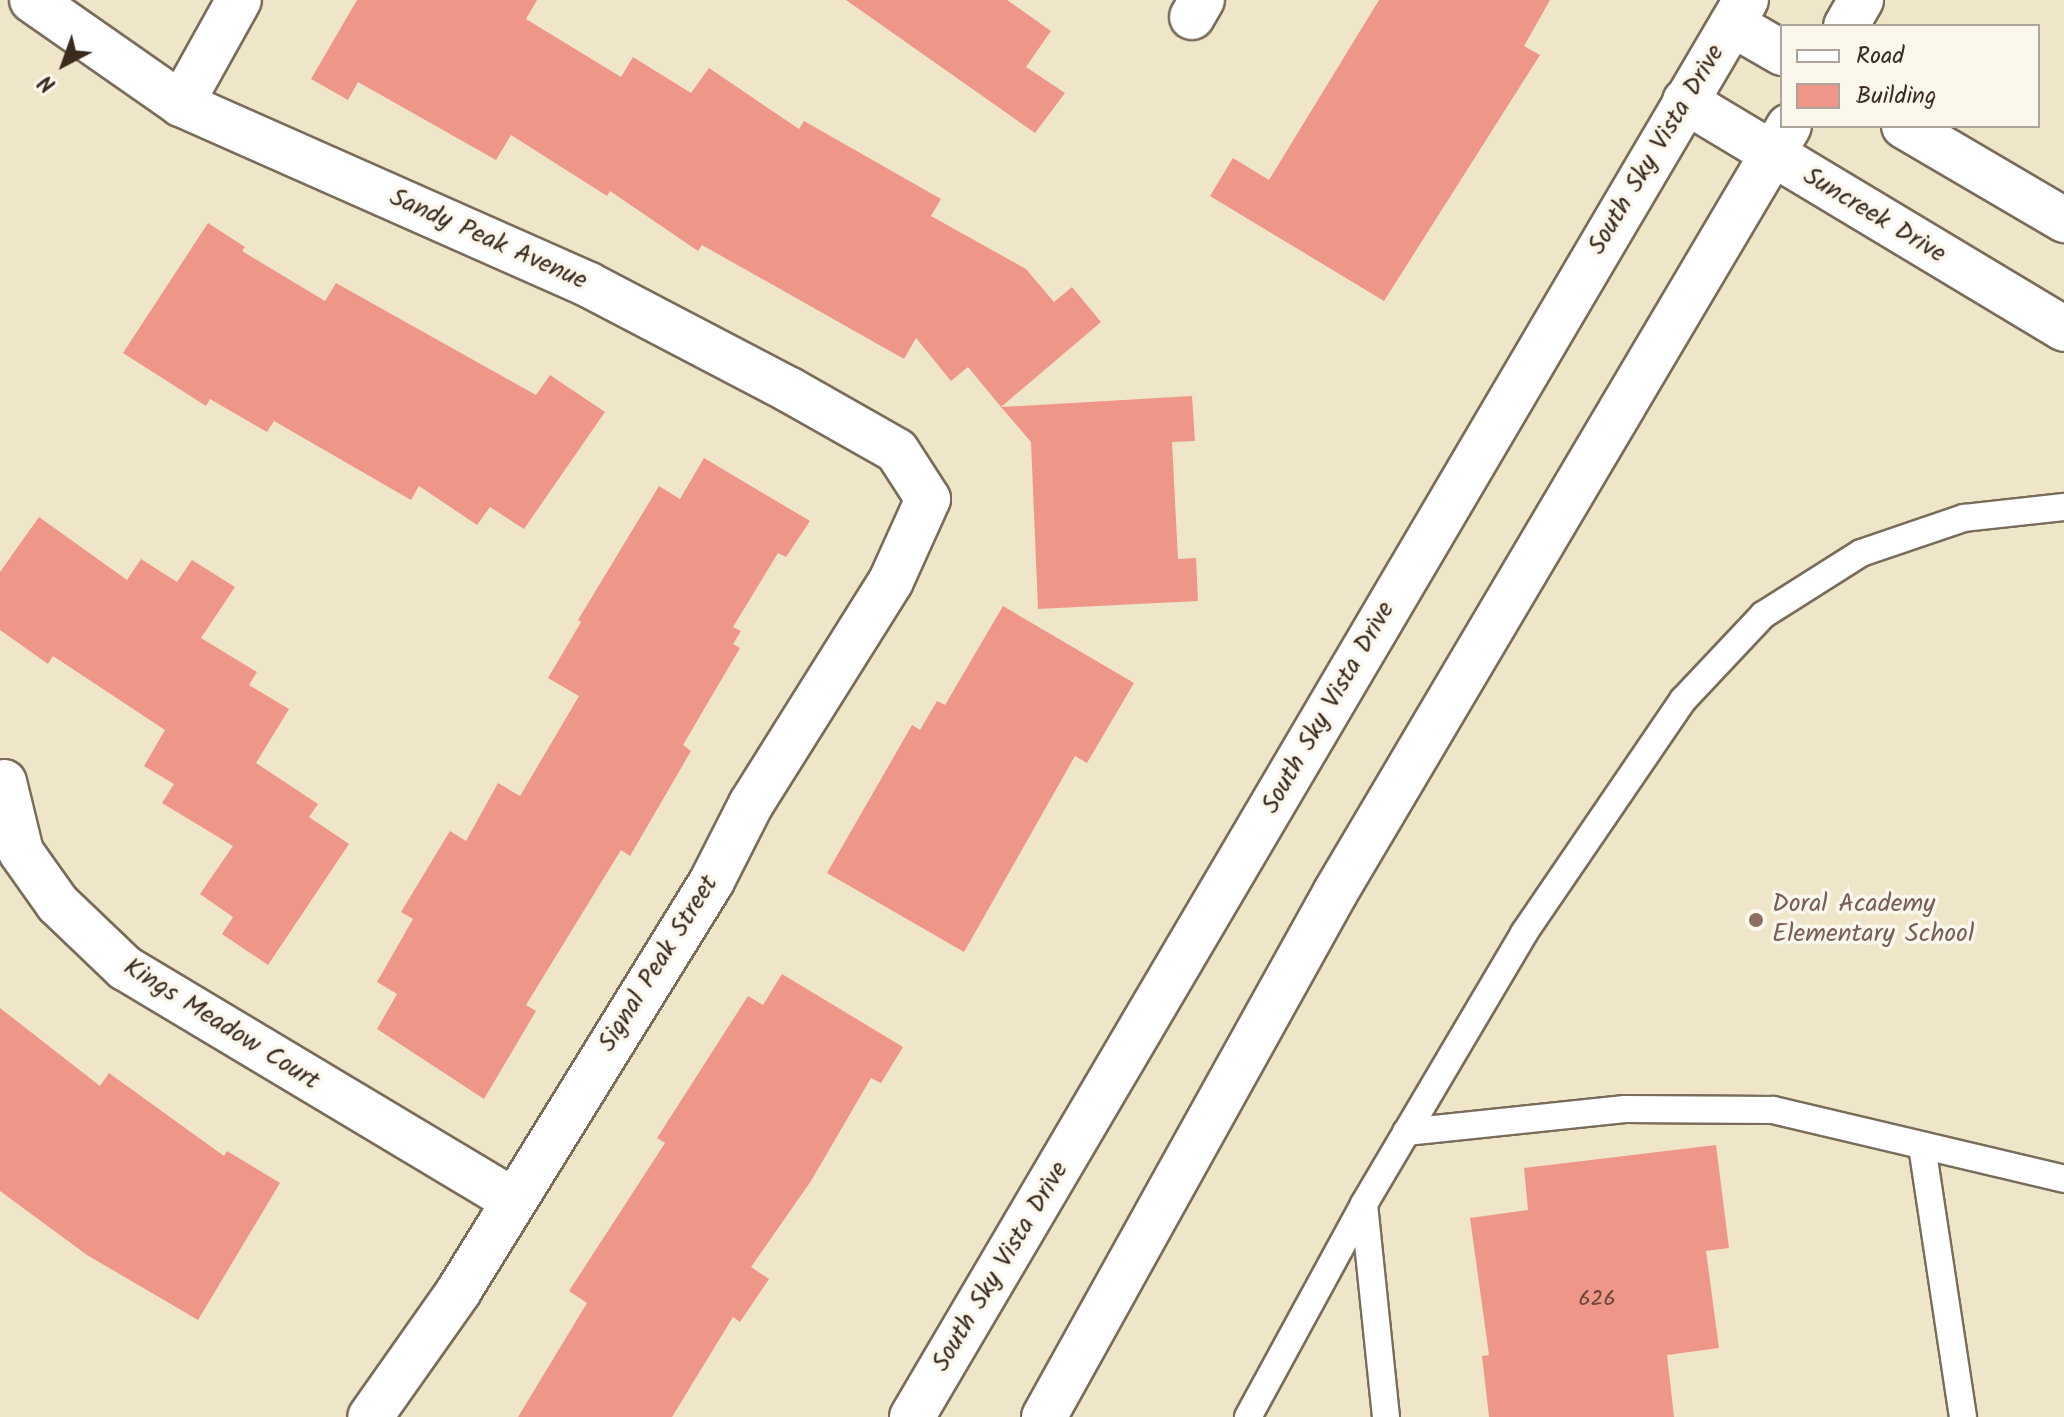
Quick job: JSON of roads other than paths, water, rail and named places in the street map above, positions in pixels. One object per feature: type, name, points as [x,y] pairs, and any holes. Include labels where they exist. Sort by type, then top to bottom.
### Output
[{"type":"street","name":"Sandy Peak Avenue","points":[[32,0],[181,104],[589,285],[775,382],[897,451],[928,499]]},
{"type":"street","points":[[181,104],[239,0]]},
{"type":"street","points":[[1847,24],[1861,0]]},
{"type":"street","points":[[1739,12],[1780,51]]},
{"type":"street","name":"South Sky Vista Drive","points":[[912,1417],[1739,12]]},
{"type":"street","name":"Suncreek Drive","points":[[1685,101],[1781,140],[2064,329]]},
{"type":"street","points":[[1907,128],[2064,220]]},
{"type":"street","points":[[1044,1417],[1335,893],[1781,140]]},
{"type":"street","name":"Signal Peak Street","points":[[370,1417],[459,1291],[511,1199],[712,881],[751,804],[816,709],[891,581],[928,499]]},
{"type":"street","name":"Kings Meadow Court","points":[[4,782],[21,852],[58,904],[125,968],[511,1199]]},
{"type":"lane","points":[[1248,1417],[1364,1204],[1524,933],[1683,700],[1721,655],[1763,615],[1861,553],[1964,518],[2064,507]]},
{"type":"lane","points":[[1406,1132],[1625,1109],[1773,1110],[2064,1179]]},
{"type":"lane","points":[[1922,1146],[1963,1417]]},
{"type":"lane","points":[[1364,1204],[1386,1417]]},
{"type":"place","name":"Doral Academy Elementary School","points":[[1756,920]]}]
